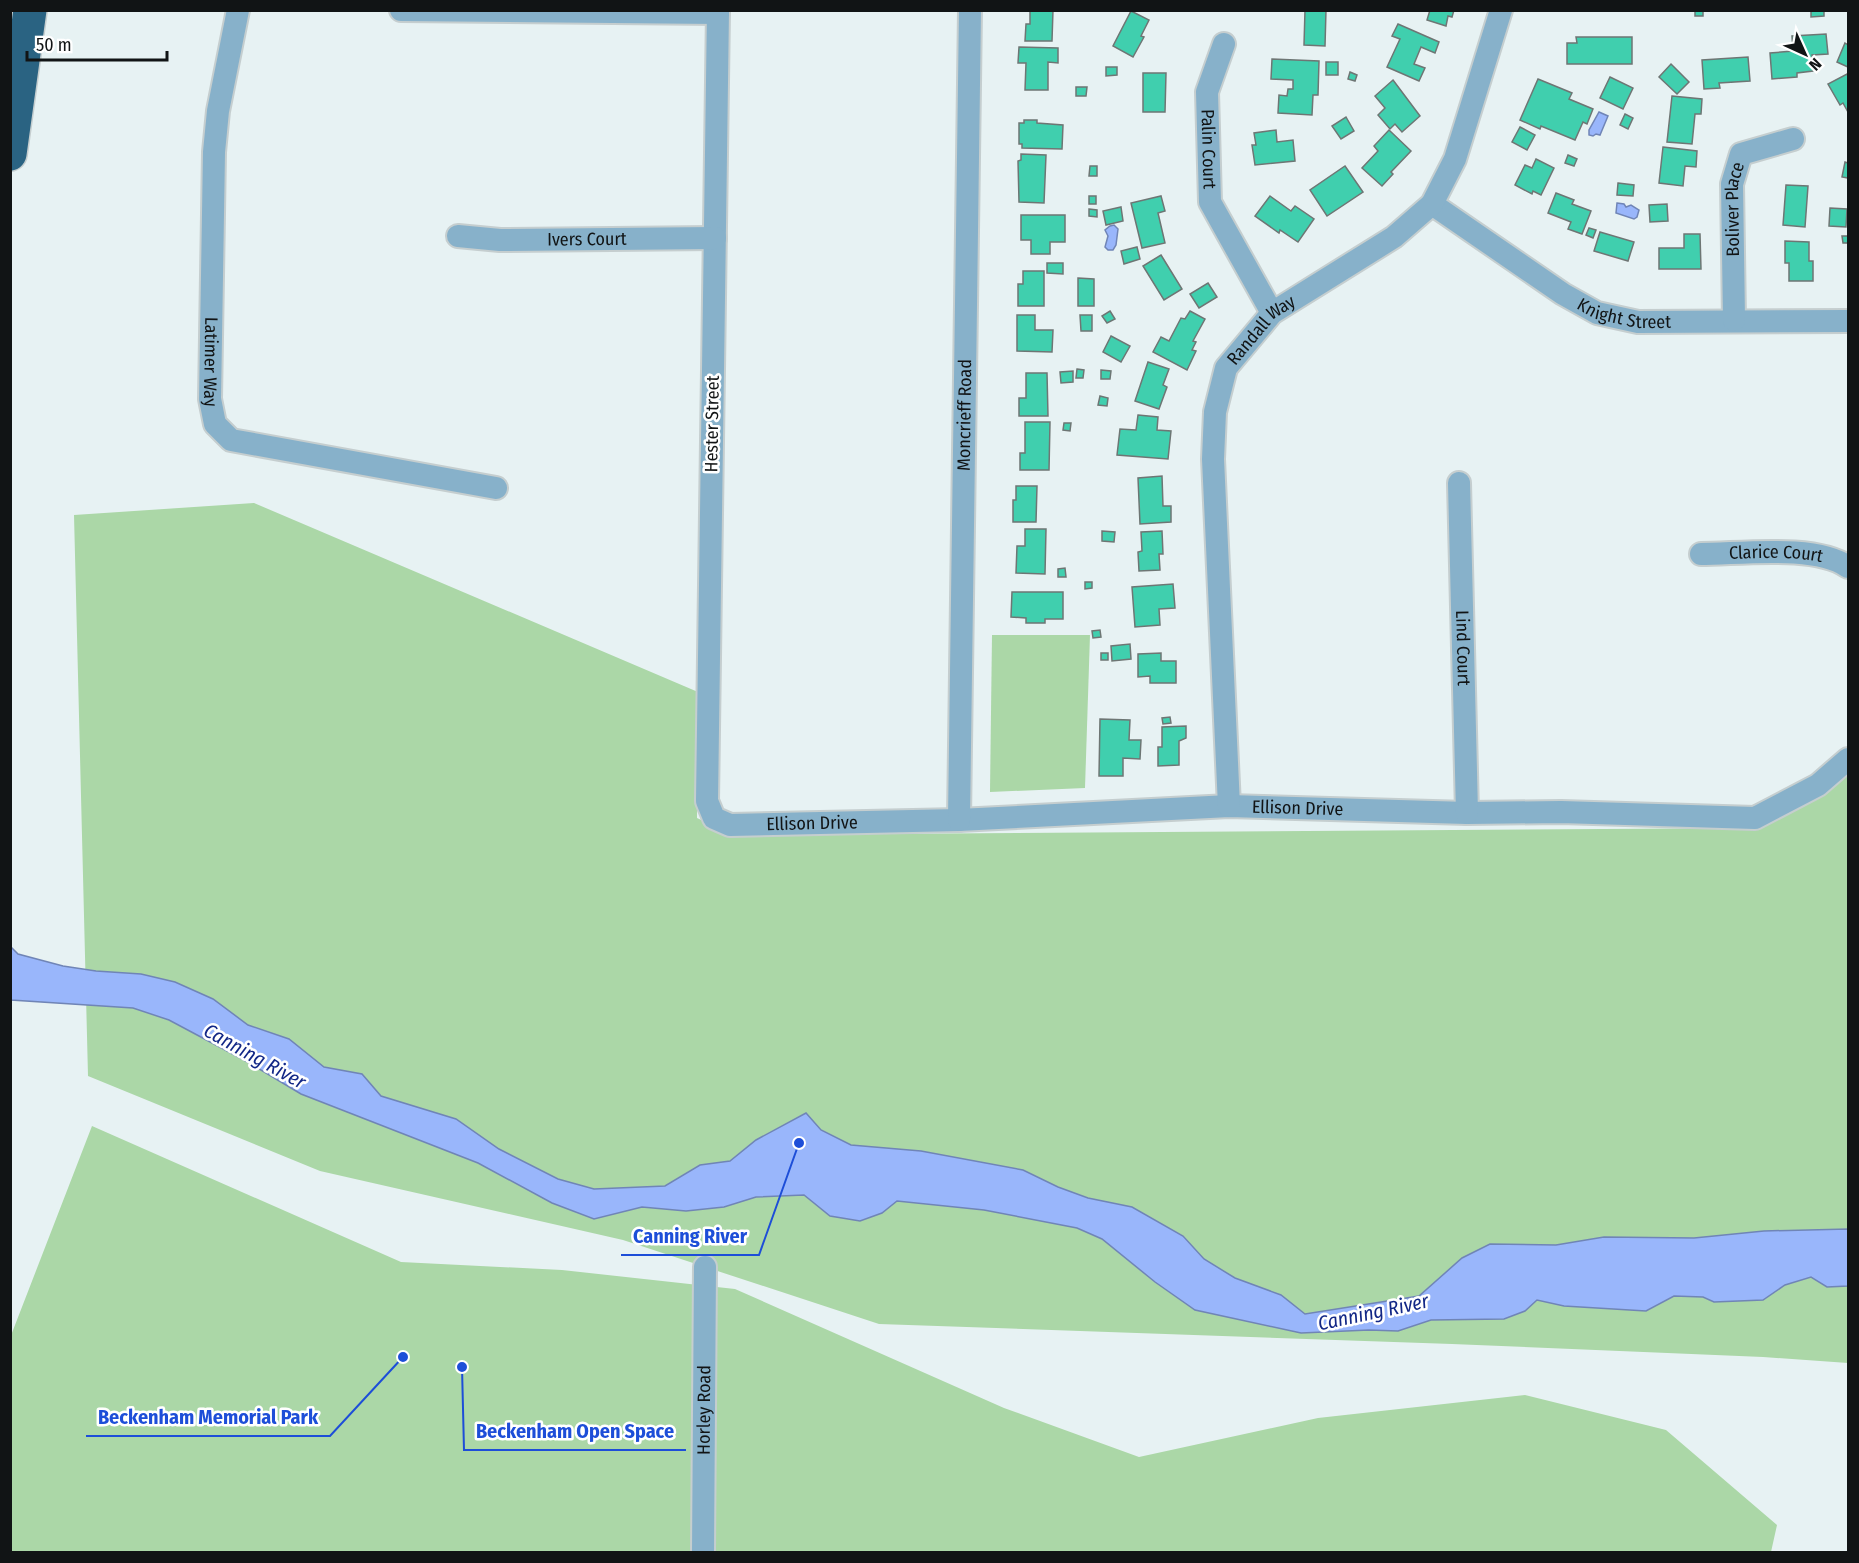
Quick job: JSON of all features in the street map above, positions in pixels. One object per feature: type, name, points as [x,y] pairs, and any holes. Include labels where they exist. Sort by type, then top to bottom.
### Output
[{"type":"highway","points":[[10,154],[30,10]]},
{"type":"street","name":"Latimer Way","points":[[238,10],[218,111],[214,152],[210,399],[215,424],[231,440],[496,488]]},
{"type":"street","points":[[401,10],[718,11]]},
{"type":"street","name":"Moncrieff Road","points":[[959,820],[970,10]]},
{"type":"street","name":"Randall Way","points":[[1229,806],[1213,459],[1215,412],[1226,368],[1272,313],[1394,237],[1432,204],[1455,159],[1501,10]]},
{"type":"street","name":"Hester Street","points":[[718,11],[707,801],[714,818],[730,825]]},
{"type":"street","name":"Palin Court","points":[[1224,44],[1207,92],[1210,202],[1272,313]]},
{"type":"street","name":"Boliver Place","points":[[1734,320],[1732,184],[1741,154],[1793,139]]},
{"type":"street","name":"Knight Street","points":[[1432,204],[1563,294],[1598,313],[1638,322],[1848,321]]},
{"type":"street","name":"Ivers Court","points":[[458,236],[500,240],[715,238]]},
{"type":"street","name":"Lind Court","points":[[1459,483],[1467,813]]},
{"type":"street","name":"Clarice Court","points":[[1701,554],[1796,552],[1840,561],[1848,567]]},
{"type":"street","name":"Ellison Drive","points":[[730,825],[959,820],[1229,806],[1755,818],[1818,785],[1848,759]]},
{"type":"street","name":"Horley Road","points":[[703,1552],[705,1267]]},
{"type":"green space","points":[[254,503],[698,692],[697,818],[734,835],[1761,828],[1821,793],[1848,769],[1848,1363],[1763,1357],[1452,1344],[879,1324],[623,1240],[320,1171],[88,1076],[74,515]]},
{"type":"green space","points":[[992,635],[1090,635],[1085,788],[990,792]]},
{"type":"green space","points":[[92,1126],[401,1262],[562,1270],[735,1289],[1004,1408],[1139,1457],[1318,1418],[1525,1395],[1666,1430],[1777,1525],[1771,1552],[11,1552],[10,1338]]},
{"type":"water","points":[[1599,112],[1608,116],[1600,135],[1589,135],[1589,130]]},
{"type":"water","points":[[1617,203],[1624,204],[1626,207],[1631,205],[1639,210],[1637,217],[1634,219],[1616,213]]},
{"type":"water","points":[[1114,225],[1118,229],[1116,245],[1113,250],[1108,250],[1105,247],[1108,236],[1105,230]]},
{"type":"water","name":"Canning River","points":[[11,947],[18,954],[63,966],[141,974],[175,982],[213,999],[248,1025],[289,1039],[324,1067],[362,1074],[381,1096],[456,1119],[499,1149],[558,1179],[594,1189],[665,1186],[700,1165],[730,1161],[756,1140],[806,1113],[821,1130],[851,1145],[921,1151],[1023,1170],[1088,1198],[1132,1207],[1183,1236],[1204,1259],[1235,1278],[1281,1295],[1305,1314],[1419,1296],[1462,1258],[1490,1244],[1556,1245],[1604,1237],[1694,1238],[1764,1231],[1848,1229],[1848,1286],[1827,1287],[1811,1277],[1785,1285],[1763,1300],[1714,1302],[1703,1297],[1674,1296],[1646,1311],[1564,1306],[1537,1300],[1525,1311],[1504,1319],[1431,1320],[1398,1331],[1301,1333],[1195,1310],[1155,1282],[1102,1239],[1077,1228],[984,1210],[897,1201],[882,1213],[860,1221],[830,1216],[804,1195],[756,1197],[724,1207],[686,1211],[642,1207],[594,1219],[552,1203],[478,1163],[301,1094],[169,1020],[133,1008],[11,1000]]},
{"type":"building","points":[[1030,10],[1053,10],[1052,41],[1025,41],[1026,24],[1030,24]]},
{"type":"building","points":[[1305,10],[1326,10],[1325,46],[1304,45]]},
{"type":"building","points":[[1430,10],[1454,10],[1452,17],[1448,16],[1446,26],[1427,20]]},
{"type":"building","points":[[1695,10],[1703,10],[1703,16],[1695,16]]},
{"type":"building","points":[[1811,10],[1824,10],[1824,16],[1811,17]]},
{"type":"building","points":[[1131,11],[1149,20],[1141,36],[1144,37],[1133,57],[1113,46]]},
{"type":"building","points":[[1398,24],[1439,42],[1435,53],[1421,47],[1414,64],[1425,68],[1419,81],[1387,67],[1400,39],[1392,36]]},
{"type":"building","points":[[1826,34],[1828,54],[1812,55],[1813,71],[1797,73],[1797,77],[1772,79],[1770,53],[1793,51],[1792,36]]},
{"type":"building","points":[[1576,37],[1632,37],[1632,64],[1567,64],[1567,43],[1577,43]]},
{"type":"building","points":[[1845,43],[1848,45],[1848,67],[1837,62]]},
{"type":"building","points":[[1019,47],[1058,48],[1058,63],[1048,62],[1048,90],[1025,90],[1026,63],[1018,63]]},
{"type":"building","points":[[1748,57],[1750,81],[1719,83],[1720,88],[1704,89],[1702,60]]},
{"type":"building","points":[[1272,59],[1319,61],[1318,95],[1313,95],[1312,115],[1278,113],[1279,95],[1287,96],[1288,89],[1293,89],[1293,80],[1271,79]]},
{"type":"building","points":[[1326,62],[1338,62],[1338,75],[1326,75]]},
{"type":"building","points":[[1671,64],[1689,82],[1677,94],[1659,77]]},
{"type":"building","points":[[1106,67],[1117,67],[1117,75],[1106,76]]},
{"type":"building","points":[[1350,72],[1357,75],[1355,81],[1348,79]]},
{"type":"building","points":[[1143,73],[1166,73],[1165,112],[1143,112]]},
{"type":"building","points":[[1847,74],[1848,112],[1843,103],[1840,105],[1828,84]]},
{"type":"building","points":[[1610,77],[1633,88],[1623,109],[1600,98]]},
{"type":"building","points":[[1538,79],[1572,93],[1569,99],[1593,109],[1587,124],[1583,122],[1575,140],[1520,120]]},
{"type":"building","points":[[1393,80],[1420,116],[1402,132],[1395,124],[1390,129],[1378,115],[1385,108],[1375,96]]},
{"type":"building","points":[[1076,87],[1087,87],[1086,96],[1076,96]]},
{"type":"building","points":[[1672,96],[1702,99],[1701,114],[1695,114],[1692,144],[1667,142]]},
{"type":"building","points":[[1625,114],[1633,118],[1628,129],[1620,125]]},
{"type":"building","points":[[1346,117],[1354,131],[1341,139],[1332,126]]},
{"type":"building","points":[[1024,120],[1063,125],[1062,149],[1022,148],[1022,144],[1019,144],[1019,123],[1024,123]]},
{"type":"building","points":[[1520,127],[1535,135],[1527,150],[1512,142]]},
{"type":"building","points":[[1276,130],[1277,142],[1293,140],[1295,161],[1255,165],[1252,145],[1256,145],[1254,133]]},
{"type":"building","points":[[1389,130],[1411,151],[1391,172],[1393,174],[1382,186],[1362,168],[1378,151],[1374,146]]},
{"type":"building","points":[[1663,147],[1697,151],[1696,167],[1685,166],[1683,186],[1659,183]]},
{"type":"building","points":[[1021,154],[1046,155],[1044,203],[1019,202],[1018,161],[1021,160]]},
{"type":"building","points":[[1568,155],[1577,159],[1574,166],[1565,163]]},
{"type":"building","points":[[1536,159],[1554,168],[1541,195],[1533,191],[1532,194],[1515,185],[1525,165],[1532,168]]},
{"type":"building","points":[[1845,162],[1848,163],[1848,178],[1842,177]]},
{"type":"building","points":[[1090,166],[1097,166],[1097,176],[1089,176]]},
{"type":"building","points":[[1345,166],[1363,192],[1327,216],[1310,190]]},
{"type":"building","points":[[1618,183],[1634,185],[1633,196],[1617,195]]},
{"type":"building","points":[[1786,185],[1808,186],[1805,227],[1783,225]]},
{"type":"building","points":[[1556,193],[1574,200],[1572,204],[1591,211],[1582,234],[1568,229],[1571,222],[1548,213]]},
{"type":"building","points":[[1089,196],[1096,196],[1096,204],[1089,204]]},
{"type":"building","points":[[1161,196],[1165,211],[1158,213],[1165,243],[1142,248],[1131,203]]},
{"type":"building","points":[[1270,196],[1291,211],[1295,206],[1314,219],[1298,242],[1280,230],[1279,233],[1255,216]]},
{"type":"building","points":[[1667,204],[1668,221],[1650,222],[1649,205]]},
{"type":"building","points":[[1121,207],[1123,221],[1106,225],[1103,211]]},
{"type":"building","points":[[1830,208],[1847,209],[1846,227],[1829,226]]},
{"type":"building","points":[[1089,209],[1097,210],[1097,217],[1089,216]]},
{"type":"building","points":[[1021,215],[1065,215],[1065,242],[1050,242],[1050,254],[1031,254],[1031,240],[1021,240]]},
{"type":"building","points":[[1589,228],[1596,230],[1593,238],[1586,235]]},
{"type":"building","points":[[1600,232],[1634,242],[1628,261],[1594,251]]},
{"type":"building","points":[[1684,234],[1700,234],[1701,269],[1659,269],[1659,248],[1684,248]]},
{"type":"building","points":[[1842,236],[1848,236],[1848,243],[1843,243]]},
{"type":"building","points":[[1785,241],[1809,242],[1809,261],[1813,261],[1813,281],[1789,281],[1789,263],[1785,263]]},
{"type":"building","points":[[1137,247],[1140,259],[1124,264],[1121,251]]},
{"type":"building","points":[[1161,255],[1182,289],[1164,300],[1143,266]]},
{"type":"building","points":[[1047,263],[1063,263],[1063,274],[1047,273]]},
{"type":"building","points":[[1023,271],[1044,271],[1044,306],[1018,306],[1018,284],[1023,284]]},
{"type":"building","points":[[1078,278],[1094,279],[1094,306],[1078,306]]},
{"type":"building","points":[[1208,283],[1217,297],[1199,308],[1190,294]]},
{"type":"building","points":[[1110,311],[1115,319],[1107,323],[1102,316]]},
{"type":"building","points":[[1190,311],[1205,319],[1193,341],[1196,342],[1192,350],[1196,351],[1187,370],[1153,352],[1161,337],[1169,341],[1181,318],[1185,319]]},
{"type":"building","points":[[1017,315],[1035,315],[1035,330],[1053,330],[1052,352],[1017,351]]},
{"type":"building","points":[[1080,315],[1092,315],[1092,331],[1081,331]]},
{"type":"building","points":[[1111,336],[1130,346],[1121,362],[1103,352]]},
{"type":"building","points":[[1148,362],[1169,369],[1163,385],[1167,387],[1159,409],[1135,401]]},
{"type":"building","points":[[1077,369],[1084,370],[1083,378],[1076,378]]},
{"type":"building","points":[[1101,370],[1111,371],[1110,379],[1101,379]]},
{"type":"building","points":[[1073,371],[1073,382],[1061,383],[1060,372]]},
{"type":"building","points":[[1026,373],[1047,373],[1048,416],[1019,416],[1019,398],[1026,398]]},
{"type":"building","points":[[1100,396],[1108,398],[1107,406],[1098,405]]},
{"type":"building","points":[[1138,415],[1158,417],[1157,430],[1171,431],[1168,459],[1117,455],[1120,429],[1136,430]]},
{"type":"building","points":[[1025,422],[1050,422],[1049,470],[1020,470],[1020,453],[1025,453]]},
{"type":"building","points":[[1064,423],[1071,423],[1070,431],[1063,430]]},
{"type":"building","points":[[1162,476],[1163,506],[1171,506],[1171,522],[1140,524],[1138,478]]},
{"type":"building","points":[[1016,486],[1037,486],[1036,522],[1013,522],[1013,500],[1016,500]]},
{"type":"building","points":[[1025,529],[1046,529],[1045,574],[1016,573],[1017,546],[1025,546]]},
{"type":"building","points":[[1102,531],[1115,532],[1114,542],[1102,541]]},
{"type":"building","points":[[1162,531],[1163,554],[1159,554],[1160,570],[1139,571],[1138,552],[1142,551],[1141,532]]},
{"type":"building","points":[[1065,568],[1066,577],[1058,577],[1058,569]]},
{"type":"building","points":[[1085,582],[1092,582],[1092,588],[1085,589]]},
{"type":"building","points":[[1173,584],[1175,608],[1159,609],[1160,625],[1135,627],[1132,587]]},
{"type":"building","points":[[1012,592],[1063,592],[1063,619],[1045,619],[1045,623],[1026,623],[1026,618],[1011,617]]},
{"type":"building","points":[[1100,630],[1101,637],[1093,638],[1092,631]]},
{"type":"building","points":[[1130,644],[1131,659],[1112,661],[1111,646]]},
{"type":"building","points":[[1101,653],[1108,653],[1108,660],[1101,660]]},
{"type":"building","points":[[1161,653],[1161,661],[1176,661],[1176,683],[1150,683],[1150,676],[1138,677],[1138,654]]},
{"type":"building","points":[[1170,717],[1171,723],[1163,724],[1162,718]]},
{"type":"building","points":[[1100,719],[1130,720],[1129,740],[1141,740],[1140,759],[1123,758],[1123,776],[1099,776]]},
{"type":"building","points":[[1186,726],[1186,738],[1179,741],[1179,765],[1158,766],[1158,747],[1162,747],[1162,727]]},
{"type":"place","name":"Canning River","points":[[799,1143]]},
{"type":"place","name":"Beckenham Memorial Park","points":[[403,1357]]},
{"type":"place","name":"Beckenham Open Space","points":[[462,1367]]}]
